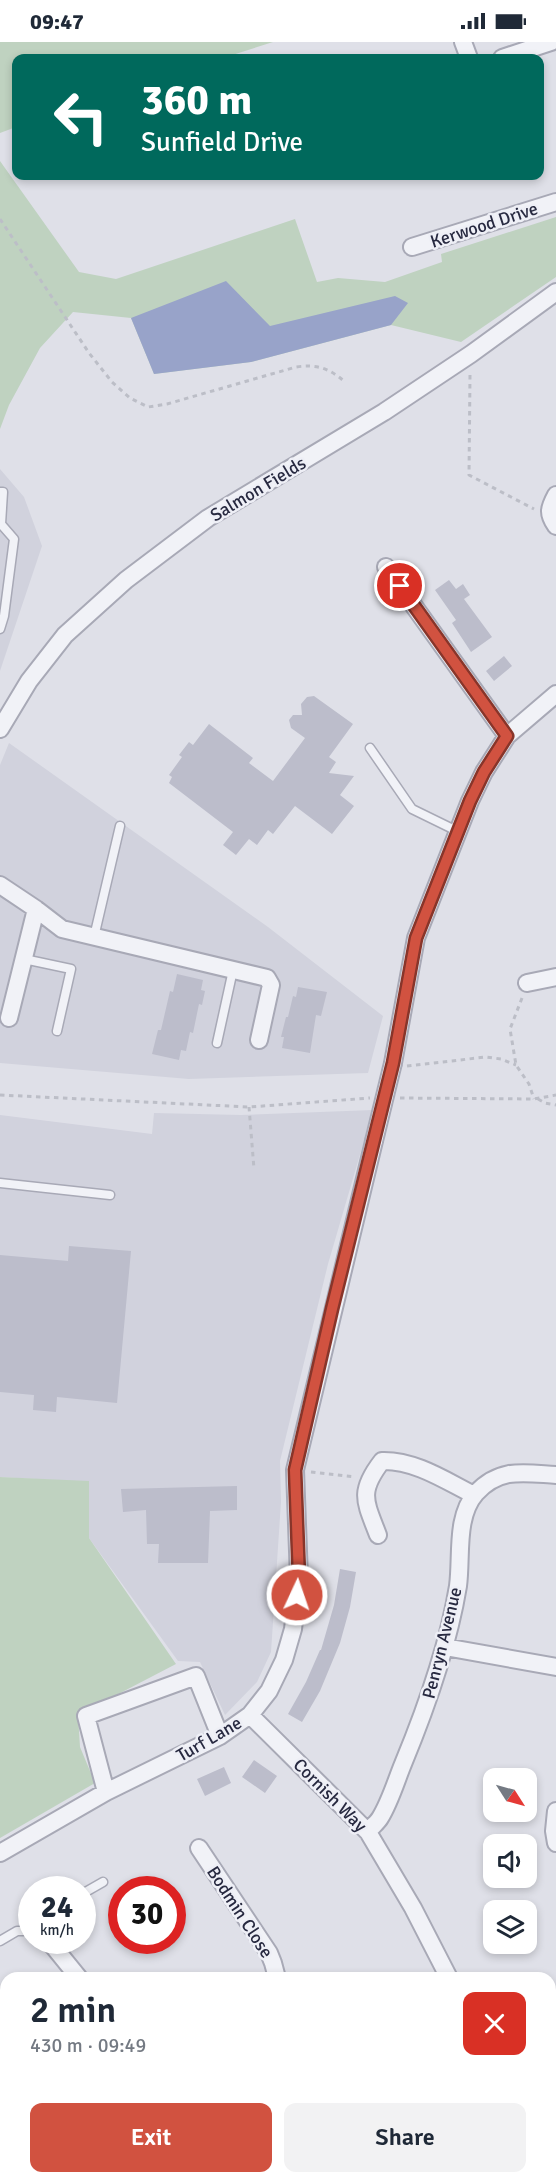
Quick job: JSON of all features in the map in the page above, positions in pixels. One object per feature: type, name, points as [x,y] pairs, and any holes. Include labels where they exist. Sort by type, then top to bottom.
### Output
[{"type":"street","points":[[514,54],[551,42]]},
{"type":"street","name":"Kerwood Drive","points":[[412,248],[556,202]]},
{"type":"street","name":"Salmon Fields","points":[[0,729],[29,681],[65,635],[126,580],[208,518],[384,412],[471,354],[556,292]]},
{"type":"street","points":[[552,521],[549,508],[556,495]]},
{"type":"street","points":[[386,567],[507,736]]},
{"type":"street","name":"Turf Lane","points":[[0,1853],[106,1792],[220,1736],[250,1715],[269,1690],[284,1660],[293,1629],[299,1578],[295,1470],[393,1063],[416,938],[457,831],[484,772],[507,736],[556,694]]},
{"type":"street","points":[[0,885],[62,929],[267,978],[271,985],[259,1040]]},
{"type":"street","points":[[9,1018],[36,909]]},
{"type":"street","points":[[527,983],[556,977]]},
{"type":"street","points":[[378,1535],[365,1502],[369,1478],[382,1461],[395,1461],[423,1470],[474,1495],[491,1479],[503,1475],[516,1473],[556,1475]]},
{"type":"street","name":"Penryn Avenue","points":[[368,1832],[380,1818],[400,1771],[424,1712],[445,1647],[458,1585],[465,1511],[474,1495]]},
{"type":"street","points":[[445,1647],[556,1667]]},
{"type":"street","points":[[106,1792],[86,1716],[196,1676],[220,1736]]},
{"type":"street","name":"Cornish Way","points":[[250,1715],[368,1832],[413,1908],[446,1972]]},
{"type":"street","points":[[556,1810],[554,1831],[556,1843]]},
{"type":"street","name":"Bodmin Close","points":[[199,1848],[269,1953],[274,1972]]},
{"type":"street","points":[[60,1954],[74,1972]]},
{"type":"lane","points":[[0,492],[3,492],[1,524],[14,539],[4,616],[0,629]]},
{"type":"lane","points":[[370,748],[412,808],[457,831]]},
{"type":"lane","points":[[94,938],[120,826]]},
{"type":"lane","points":[[24,959],[71,969],[57,1031]]},
{"type":"lane","points":[[217,1043],[233,970]]},
{"type":"lane","points":[[0,1183],[110,1194]]},
{"type":"lane","points":[[96,1886],[103,1882]]},
{"type":"lane","points":[[0,1941],[18,1931]]},
{"type":"path","points":[[0,219],[89,353],[112,382],[130,398],[148,406],[166,404],[313,364],[334,372],[345,381]]},
{"type":"path","points":[[471,354],[469,475],[552,521]]},
{"type":"path","points":[[527,983],[510,1029],[516,1065],[536,1099],[556,1105]]},
{"type":"path","points":[[411,1066],[486,1057],[501,1059],[516,1065]]},
{"type":"path","points":[[0,1095],[249,1107],[376,1098]]},
{"type":"path","points":[[399,1098],[536,1099],[556,1095]]},
{"type":"path","points":[[249,1107],[254,1169]]},
{"type":"path","points":[[295,1470],[369,1478]]},
{"type":"shaded area","points":[[0,469],[24,497],[42,546],[0,671]]},
{"type":"shaded area","points":[[9,743],[268,927],[383,1016],[368,1073],[189,1079],[0,1063],[0,765]]},
{"type":"shaded area","points":[[373,1110],[328,1264],[280,1461],[281,1502],[271,1652],[257,1682],[225,1715],[200,1662],[178,1661],[89,1538],[89,1482],[0,1477],[0,1115],[152,1134],[154,1113],[241,1115]]},
{"type":"green space","points":[[0,42],[273,42],[236,54],[12,54],[12,128],[0,133]]},
{"type":"green space","points":[[0,161],[79,272],[116,279],[295,219],[317,282],[338,278],[385,282],[442,262],[441,254],[556,217],[556,277],[461,342],[391,325],[251,362],[154,374],[131,318],[73,312],[40,348],[9,405],[0,429]]},
{"type":"green space","points":[[0,1477],[89,1481],[89,1538],[176,1664],[78,1715],[80,1747],[95,1783],[0,1838]]},
{"type":"water","points":[[226,281],[270,326],[395,296],[408,303],[391,325],[251,362],[154,374],[131,318]]},
{"type":"building","points":[[449,580],[456,589],[463,584],[470,595],[464,599],[492,637],[471,652],[452,623],[456,620],[435,590]]},
{"type":"building","points":[[504,656],[512,666],[494,681],[486,671]]},
{"type":"building","points":[[314,696],[353,724],[329,757],[336,762],[329,773],[354,776],[340,795],[354,806],[332,834],[295,806],[273,834],[268,830],[257,845],[249,839],[236,855],[223,845],[233,832],[169,783],[172,777],[169,775],[182,757],[179,755],[189,742],[193,745],[209,724],[253,758],[249,763],[273,781],[305,738],[291,728],[289,720],[293,715],[302,715],[301,704],[307,697]]},
{"type":"building","points":[[177,974],[203,980],[201,990],[205,991],[202,1005],[199,1004],[193,1033],[190,1032],[186,1051],[181,1050],[179,1060],[152,1054]]},
{"type":"building","points":[[298,987],[327,992],[321,1016],[316,1015],[310,1053],[282,1048],[284,1037],[281,1037],[286,1017],[288,1017],[293,996],[296,997]]},
{"type":"building","points":[[69,1246],[131,1251],[117,1403],[57,1397],[56,1412],[33,1410],[34,1395],[0,1392],[0,1255],[68,1261]]},
{"type":"building","points":[[237,1486],[237,1510],[210,1511],[208,1563],[158,1563],[159,1544],[147,1544],[146,1510],[123,1512],[121,1489]]},
{"type":"building","points":[[340,1569],[356,1572],[350,1607],[340,1643],[320,1691],[302,1722],[288,1714],[321,1650],[334,1605]]},
{"type":"building","points":[[254,1760],[277,1776],[265,1793],[242,1777]]},
{"type":"building","points":[[224,1767],[231,1783],[205,1796],[197,1779]]},
{"type":"route","points":[[297,1595],[299,1578],[295,1470],[393,1063],[416,938],[470,801],[484,772],[507,736],[400,586]]}]
